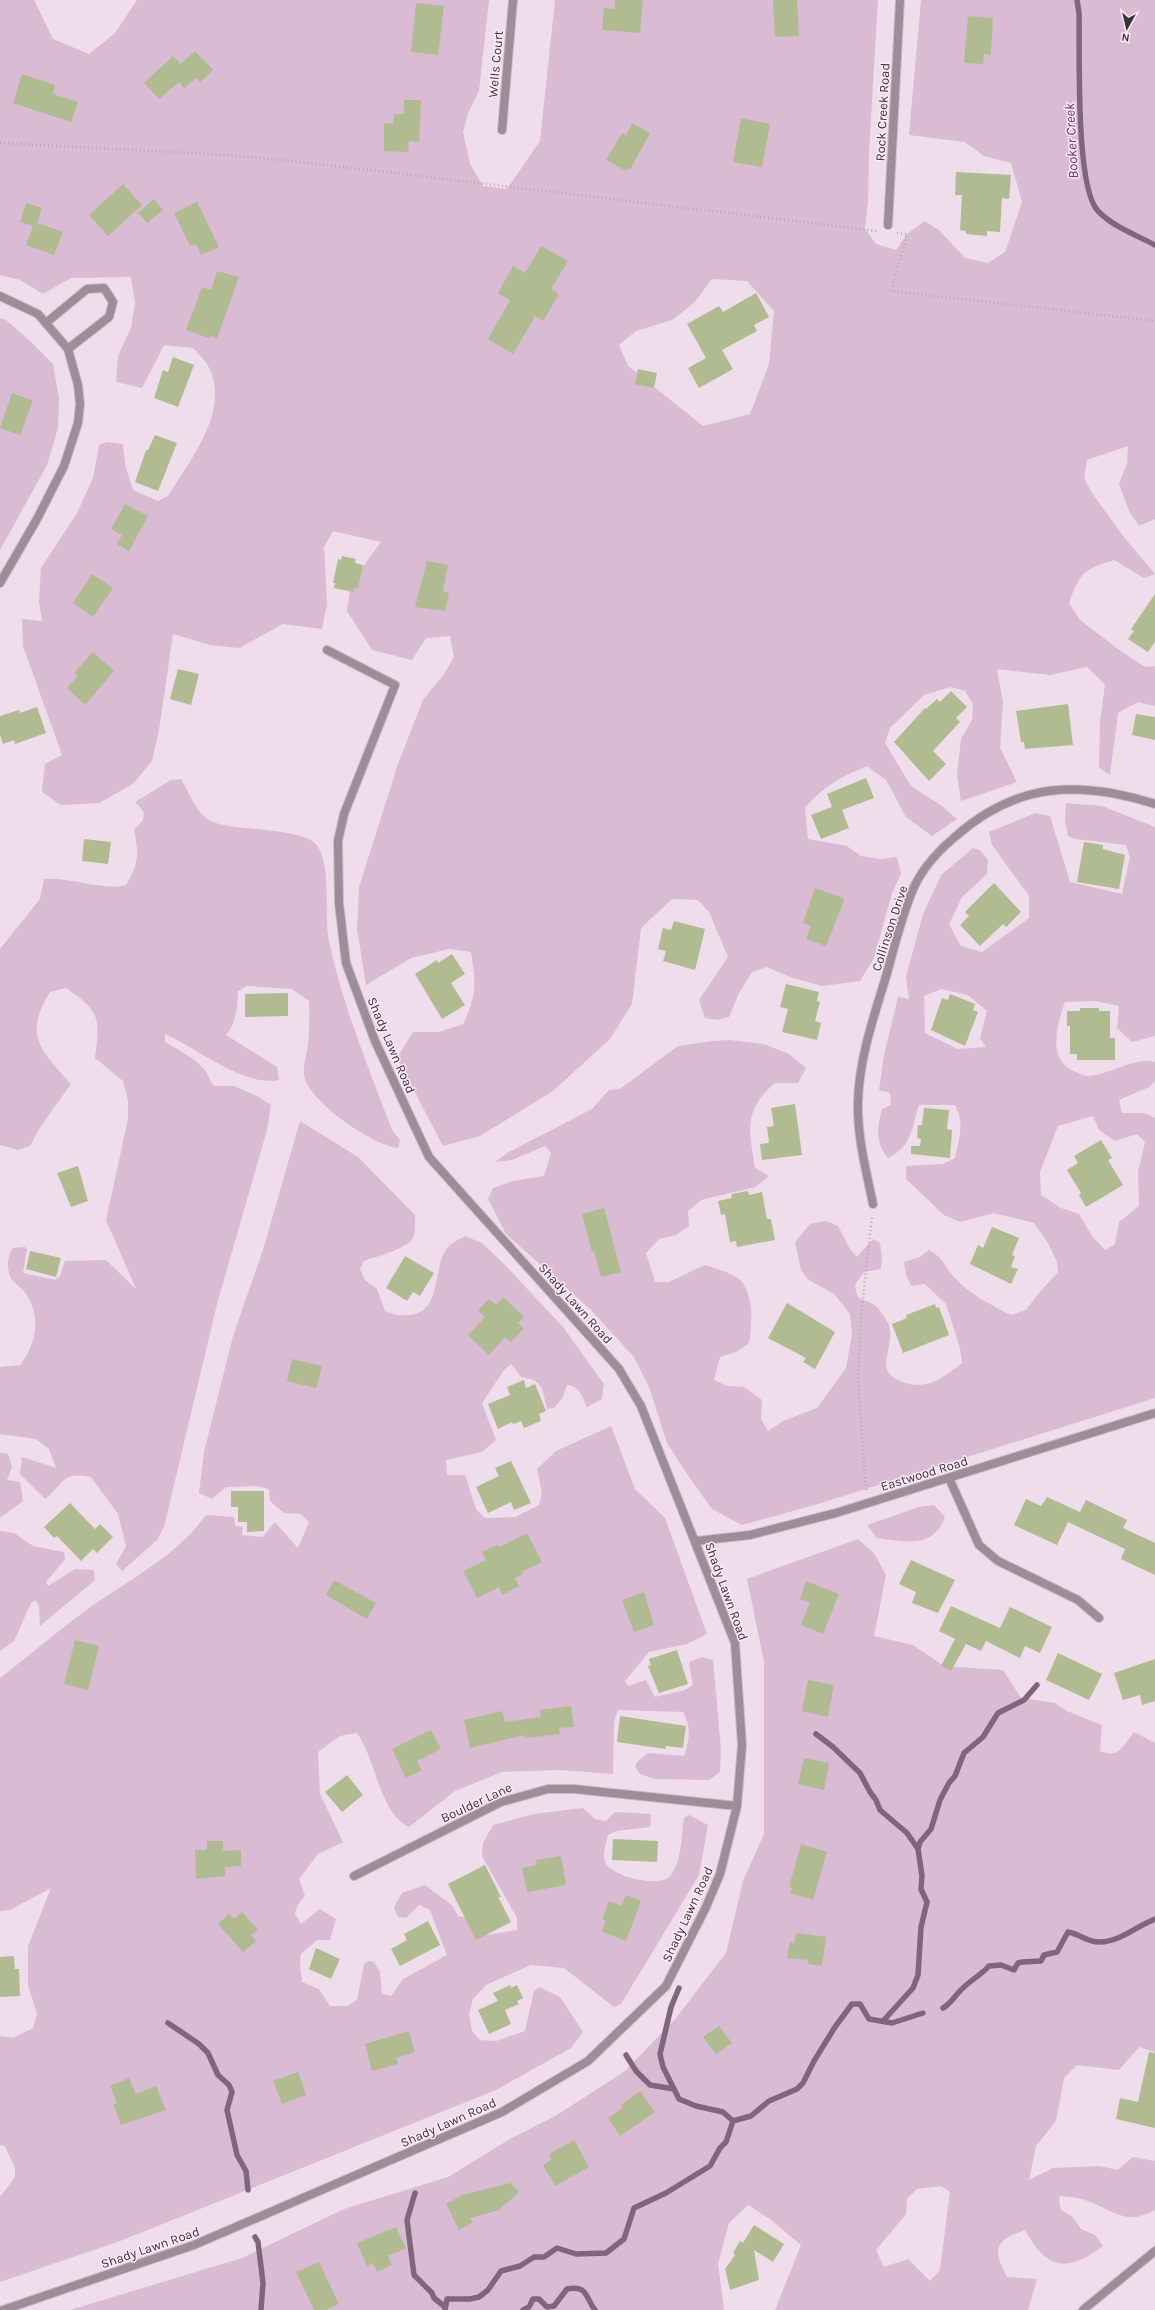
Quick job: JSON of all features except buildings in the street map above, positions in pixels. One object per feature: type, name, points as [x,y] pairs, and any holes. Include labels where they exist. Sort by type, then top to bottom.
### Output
[{"type":"street","name":"Wells Court","points":[[502,130],[513,0]]},
{"type":"street","name":"Rock Creek Road","points":[[887,228],[900,0]]},
{"type":"street","points":[[46,323],[87,289],[104,288],[110,295],[113,302],[109,317],[68,349]]},
{"type":"street","points":[[0,296],[38,314],[68,349],[78,385],[80,404],[78,422],[64,466],[37,519],[0,583]]},
{"type":"street","name":"Shady Lawn Road","points":[[3,2310],[194,2245],[502,2112],[588,2061],[666,1986],[706,1907],[720,1874],[738,1806],[742,1745],[735,1643],[696,1541],[641,1406],[619,1369],[429,1157],[375,1041],[346,963],[339,903],[338,844],[344,814],[395,685],[327,650]]},
{"type":"street","name":"Collinson Drive","points":[[873,1204],[858,1123],[859,1078],[902,921],[915,886],[941,849],[969,824],[1005,802],[1038,793],[1067,789],[1096,790],[1126,795],[1155,804]]},
{"type":"street","name":"Eastwood Road","points":[[696,1541],[750,1535],[867,1503],[1155,1413]]},
{"type":"street","points":[[949,1478],[979,1545],[998,1561],[1078,1600],[1099,1618]]},
{"type":"street","name":"Boulder Lane","points":[[354,1876],[501,1802],[548,1789],[574,1789],[738,1806]]},
{"type":"street","points":[[1083,2310],[1155,2252]]},
{"type":"path","points":[[0,143],[228,155],[887,228]]},
{"type":"path","points":[[893,232],[907,234],[891,291],[1155,321]]},
{"type":"path","points":[[867,1503],[858,1378],[861,1317],[873,1204]]},
{"type":"shaded area","points":[[0,0],[34,0],[53,39],[89,54],[115,33],[137,0],[489,0],[479,91],[468,113],[463,132],[470,164],[483,186],[507,189],[540,141],[555,0],[878,0],[869,152],[868,200],[865,229],[876,244],[896,250],[907,234],[925,221],[940,231],[965,258],[988,263],[1005,252],[1022,202],[1011,163],[984,156],[965,142],[909,135],[921,0],[1155,0],[1155,519],[1139,526],[1129,511],[1119,484],[1127,464],[1128,446],[1087,460],[1084,478],[1092,493],[1123,536],[1155,574],[1144,578],[1114,560],[1095,566],[1080,579],[1069,603],[1080,620],[1118,649],[1145,667],[1155,666],[1155,706],[1138,702],[1118,713],[1110,775],[1099,768],[1100,723],[1105,684],[1087,667],[1050,675],[997,669],[1003,702],[1000,748],[1017,782],[961,801],[957,775],[961,739],[972,720],[973,704],[965,691],[951,687],[924,695],[890,728],[885,743],[911,786],[942,806],[957,819],[932,836],[906,817],[886,780],[867,766],[848,774],[833,783],[819,793],[805,808],[808,839],[847,846],[861,856],[880,859],[897,857],[901,874],[892,893],[874,958],[860,981],[822,986],[790,977],[767,967],[752,972],[739,993],[729,1017],[718,1020],[705,1018],[699,1000],[728,957],[709,912],[698,900],[672,899],[641,928],[632,1004],[610,1039],[553,1091],[480,1136],[443,1146],[397,1058],[413,1032],[439,1032],[463,1024],[471,1005],[474,989],[474,973],[471,952],[449,949],[411,958],[366,985],[357,929],[359,887],[398,764],[423,700],[444,674],[454,657],[450,636],[426,638],[412,660],[372,650],[347,611],[351,583],[381,542],[333,531],[324,547],[327,604],[322,629],[283,624],[239,648],[210,645],[173,634],[159,730],[152,761],[133,784],[99,803],[61,805],[42,792],[45,764],[62,755],[23,646],[22,619],[42,621],[39,601],[41,568],[77,513],[93,478],[99,445],[107,442],[123,444],[125,464],[133,490],[158,501],[168,496],[206,433],[212,416],[215,398],[214,381],[207,364],[193,348],[164,345],[142,388],[116,382],[118,356],[131,328],[135,303],[131,277],[71,278],[43,294],[20,280],[0,275]],"holes":[[[712,279],[747,281],[774,311],[769,364],[750,414],[703,426],[628,366],[619,345],[636,331],[672,320],[694,303]]]},
{"type":"shaded area","points":[[0,318],[6,320],[53,364],[59,398],[58,428],[47,465],[0,550]]},
{"type":"shaded area","points":[[181,779],[202,815],[213,822],[223,825],[269,830],[300,836],[311,841],[318,847],[325,869],[328,935],[342,993],[392,1130],[400,1140],[398,1148],[373,1139],[358,1131],[328,1109],[316,1097],[308,1085],[304,1075],[308,1044],[309,1001],[292,989],[247,986],[238,991],[237,1009],[234,1020],[226,1035],[277,1067],[279,1080],[265,1081],[250,1078],[220,1065],[165,1034],[165,1042],[186,1054],[201,1066],[214,1086],[234,1086],[257,1096],[271,1105],[267,1130],[217,1304],[164,1527],[157,1540],[122,1571],[116,1564],[126,1546],[118,1514],[91,1477],[68,1477],[45,1499],[20,1474],[22,1457],[56,1468],[49,1449],[36,1439],[0,1434],[0,1367],[20,1365],[30,1348],[35,1329],[35,1319],[30,1300],[10,1276],[8,1259],[13,1248],[25,1247],[27,1249],[23,1273],[55,1280],[60,1276],[65,1261],[106,1260],[136,1289],[106,1220],[128,1119],[128,1100],[123,1081],[95,1058],[98,1034],[96,1017],[92,1010],[78,996],[66,988],[50,992],[42,1007],[38,1020],[37,1031],[39,1042],[44,1052],[71,1084],[41,1126],[30,1146],[18,1150],[0,1145],[0,949],[40,899],[44,879],[65,880],[107,886],[126,885],[136,865],[137,859],[137,846],[134,830],[143,820],[144,812],[135,802],[171,780]]},
{"type":"shaded area","points":[[1066,803],[1102,806],[1155,827],[1155,1036],[1132,1042],[1117,1028],[1119,1006],[1096,1001],[1065,1002],[1059,1021],[1056,1041],[1060,1059],[1076,1072],[1086,1076],[1098,1075],[1139,1062],[1155,1062],[1155,1081],[1149,1087],[1119,1100],[1122,1113],[1144,1113],[1155,1118],[1155,1398],[818,1504],[742,1525],[712,1509],[667,1443],[649,1387],[634,1357],[590,1309],[506,1234],[488,1199],[493,1188],[513,1181],[544,1176],[551,1153],[545,1146],[512,1160],[495,1162],[509,1152],[592,1109],[609,1090],[620,1089],[678,1046],[730,1040],[764,1044],[789,1054],[806,1068],[798,1083],[775,1083],[758,1102],[753,1112],[751,1122],[750,1132],[755,1168],[769,1176],[755,1187],[701,1200],[688,1211],[689,1226],[676,1235],[659,1239],[646,1253],[655,1282],[669,1282],[705,1265],[730,1274],[742,1282],[749,1296],[751,1312],[749,1343],[738,1351],[720,1357],[714,1380],[727,1386],[744,1387],[762,1400],[761,1419],[768,1431],[783,1421],[817,1408],[846,1368],[852,1334],[850,1314],[834,1294],[809,1280],[801,1270],[795,1242],[810,1224],[826,1221],[838,1226],[850,1249],[857,1257],[873,1239],[880,1243],[882,1258],[881,1269],[864,1272],[855,1284],[858,1296],[875,1305],[881,1312],[890,1328],[886,1365],[887,1370],[892,1377],[905,1383],[923,1385],[931,1383],[946,1375],[962,1363],[960,1348],[946,1304],[925,1284],[911,1286],[906,1275],[904,1262],[920,1257],[929,1250],[941,1259],[950,1273],[966,1289],[1011,1315],[1026,1310],[1058,1272],[1057,1262],[1048,1243],[1034,1223],[994,1213],[960,1222],[944,1215],[906,1179],[906,1166],[943,1164],[955,1158],[960,1131],[960,1118],[955,1105],[919,1105],[907,1142],[902,1148],[888,1158],[881,1146],[878,1135],[882,1109],[891,1105],[890,1093],[879,1090],[884,1055],[898,997],[909,999],[906,977],[923,914],[941,875],[973,848],[980,850],[988,860],[987,874],[962,897],[949,924],[961,946],[982,952],[1029,918],[1029,896],[992,845],[989,832],[1036,813],[1050,816],[1070,882],[1122,894],[1130,857],[1126,845],[1076,839],[1068,836],[1065,820]],"holes":[[[941,989],[968,995],[987,1011],[980,1038],[986,1047],[958,1049],[925,1033],[924,996]],[[1093,1116],[1099,1130],[1115,1141],[1137,1134],[1145,1142],[1138,1172],[1139,1206],[1119,1222],[1115,1244],[1105,1250],[1092,1236],[1079,1214],[1061,1208],[1041,1195],[1040,1172],[1058,1126]]]},
{"type":"shaded area","points":[[300,1121],[358,1157],[415,1215],[414,1233],[409,1243],[390,1252],[364,1261],[360,1269],[365,1280],[377,1289],[385,1311],[406,1315],[418,1313],[426,1307],[432,1298],[444,1254],[449,1246],[465,1236],[482,1243],[504,1264],[563,1327],[604,1384],[602,1399],[587,1407],[578,1390],[567,1385],[563,1397],[554,1408],[547,1409],[543,1391],[538,1383],[529,1378],[521,1377],[511,1364],[504,1370],[482,1403],[496,1440],[482,1452],[446,1460],[447,1475],[465,1475],[476,1509],[485,1518],[515,1517],[539,1505],[542,1493],[537,1469],[556,1451],[611,1426],[635,1489],[665,1518],[707,1634],[687,1644],[649,1652],[625,1681],[628,1686],[646,1680],[655,1697],[685,1690],[693,1685],[689,1662],[702,1657],[713,1660],[721,1750],[720,1772],[709,1780],[654,1779],[640,1774],[635,1767],[637,1762],[648,1753],[684,1756],[689,1734],[686,1718],[683,1712],[618,1710],[614,1722],[613,1774],[559,1770],[502,1772],[455,1791],[409,1827],[399,1820],[391,1810],[379,1784],[369,1756],[357,1733],[340,1736],[318,1752],[320,1794],[343,1842],[318,1854],[299,1879],[305,1896],[297,1906],[295,1914],[301,1924],[320,1909],[336,1919],[330,1940],[317,1940],[301,1954],[300,1966],[302,1982],[319,1989],[330,2006],[347,2006],[357,2000],[364,1964],[369,1961],[374,1962],[380,1972],[382,1994],[391,1996],[403,1979],[447,1955],[430,1910],[419,1905],[406,1918],[398,1917],[394,1907],[402,1893],[425,1885],[453,1906],[458,1916],[469,1918],[488,1935],[517,1930],[517,1918],[482,1856],[483,1843],[493,1825],[534,1814],[583,1808],[595,1819],[606,1821],[615,1812],[651,1814],[650,1827],[616,1831],[608,1835],[604,1859],[609,1867],[626,1876],[648,1881],[658,1881],[666,1879],[675,1869],[679,1855],[684,1818],[689,1815],[708,1825],[699,1875],[621,2004],[614,2007],[564,1968],[531,1965],[486,1985],[473,1999],[469,2014],[472,2031],[480,2040],[496,2041],[525,2031],[534,1991],[539,1987],[560,1997],[583,2032],[571,2048],[496,2090],[120,2241],[0,2282],[0,2197],[15,2177],[15,2168],[5,2146],[0,2145],[0,2036],[13,2038],[33,2028],[37,2014],[28,1985],[28,1946],[51,1888],[10,1910],[0,1911],[0,1678],[89,1608],[152,1566],[182,1542],[206,1515],[234,1517],[235,1526],[243,1527],[242,1535],[263,1537],[275,1522],[298,1548],[309,1522],[301,1514],[284,1513],[270,1501],[269,1489],[257,1486],[226,1487],[212,1499],[199,1493],[204,1452],[233,1336],[263,1250]]},
{"type":"shaded area","points":[[0,1453],[8,1454],[12,1467],[7,1480],[20,1482],[23,1501],[0,1518]]},
{"type":"shaded area","points":[[934,1505],[945,1517],[940,1527],[934,1534],[926,1539],[907,1542],[877,1538],[867,1525],[919,1507]]},
{"type":"shaded area","points":[[0,1531],[14,1533],[33,1546],[64,1552],[65,1559],[46,1582],[48,1586],[75,1569],[94,1570],[95,1580],[40,1626],[39,1606],[35,1600],[31,1603],[14,1641],[0,1651]]},
{"type":"shaded area","points":[[858,1539],[874,1553],[886,1575],[874,1636],[913,1645],[944,1666],[1003,1670],[1021,1698],[1055,1703],[1067,1711],[1102,1725],[1100,1751],[1112,1753],[1120,1750],[1134,1732],[1155,1743],[1155,2052],[1139,2047],[1119,2070],[1077,2065],[1064,2078],[1056,2121],[1036,2146],[1029,2180],[1053,2168],[1099,2166],[1118,2170],[1133,2157],[1155,2161],[1155,2210],[1144,2215],[1127,2217],[1111,2212],[1082,2199],[1060,2196],[1059,2200],[1061,2210],[1073,2217],[1081,2229],[1095,2235],[1103,2246],[1079,2261],[1059,2263],[1050,2260],[1041,2253],[1025,2230],[1007,2238],[1002,2242],[998,2252],[999,2259],[1007,2277],[1037,2279],[1028,2310],[775,2310],[801,2245],[770,2219],[748,2205],[729,2223],[718,2264],[724,2310],[70,2310],[242,2258],[344,2209],[448,2177],[510,2139],[557,2115],[625,2071],[676,2018],[726,1953],[743,1881],[764,1834],[764,1662],[747,1579]],"holes":[[[941,2186],[950,2192],[940,2270],[930,2281],[908,2259],[884,2267],[876,2250],[906,2214],[907,2199],[917,2189]]]},
{"type":"waterway","name":"Booker Creek","points":[[1077,0],[1079,13],[1079,86],[1082,148],[1085,175],[1091,197],[1098,211],[1110,221],[1155,245]]},
{"type":"waterway","points":[[918,1849],[920,1842],[931,1829],[940,1800],[949,1783],[955,1776],[964,1753],[983,1737],[998,1713],[1024,1700],[1037,1685]]},
{"type":"waterway","points":[[816,1734],[833,1747],[860,1773],[876,1800],[880,1810],[907,1833],[918,1849],[922,1876],[921,1889],[927,1902],[921,1927],[918,1975],[913,1988],[883,2021]]},
{"type":"waterway","points":[[943,2008],[949,2004],[966,1985],[989,1966],[1001,1965],[1014,1970],[1018,1963],[1041,1961],[1044,1955],[1057,1952],[1068,1932],[1096,1942],[1107,1941],[1122,1936],[1155,1919]]},
{"type":"waterway","points":[[679,1988],[671,2007],[660,2054],[663,2067],[679,2099],[696,2106],[723,2112],[733,2121]]},
{"type":"waterway","points":[[445,2310],[447,2299],[470,2299],[479,2297],[488,2290],[501,2271],[520,2266],[534,2257],[544,2257],[557,2248],[576,2254],[606,2253],[624,2239],[634,2208],[666,2193],[710,2166],[720,2148],[726,2142],[733,2121],[751,2116],[769,2101],[797,2089],[803,2083],[814,2061],[835,2027],[852,2004],[860,2004],[869,2019],[892,2023],[923,2013]]},
{"type":"waterway","points":[[168,2023],[199,2044],[208,2053],[218,2075],[229,2085],[232,2092],[227,2110],[237,2155],[246,2171],[248,2190]]},
{"type":"waterway","points":[[626,2055],[636,2071],[650,2085],[674,2089]]},
{"type":"waterway","points":[[415,2193],[407,2220],[414,2275],[432,2293],[434,2298],[445,2307]]},
{"type":"waterway","points":[[255,2237],[258,2242],[263,2283],[261,2310]]},
{"type":"waterway","points":[[523,2310],[529,2307],[533,2299],[539,2299],[547,2307],[554,2306],[567,2289],[574,2288],[582,2290],[585,2293],[595,2310]]}]
